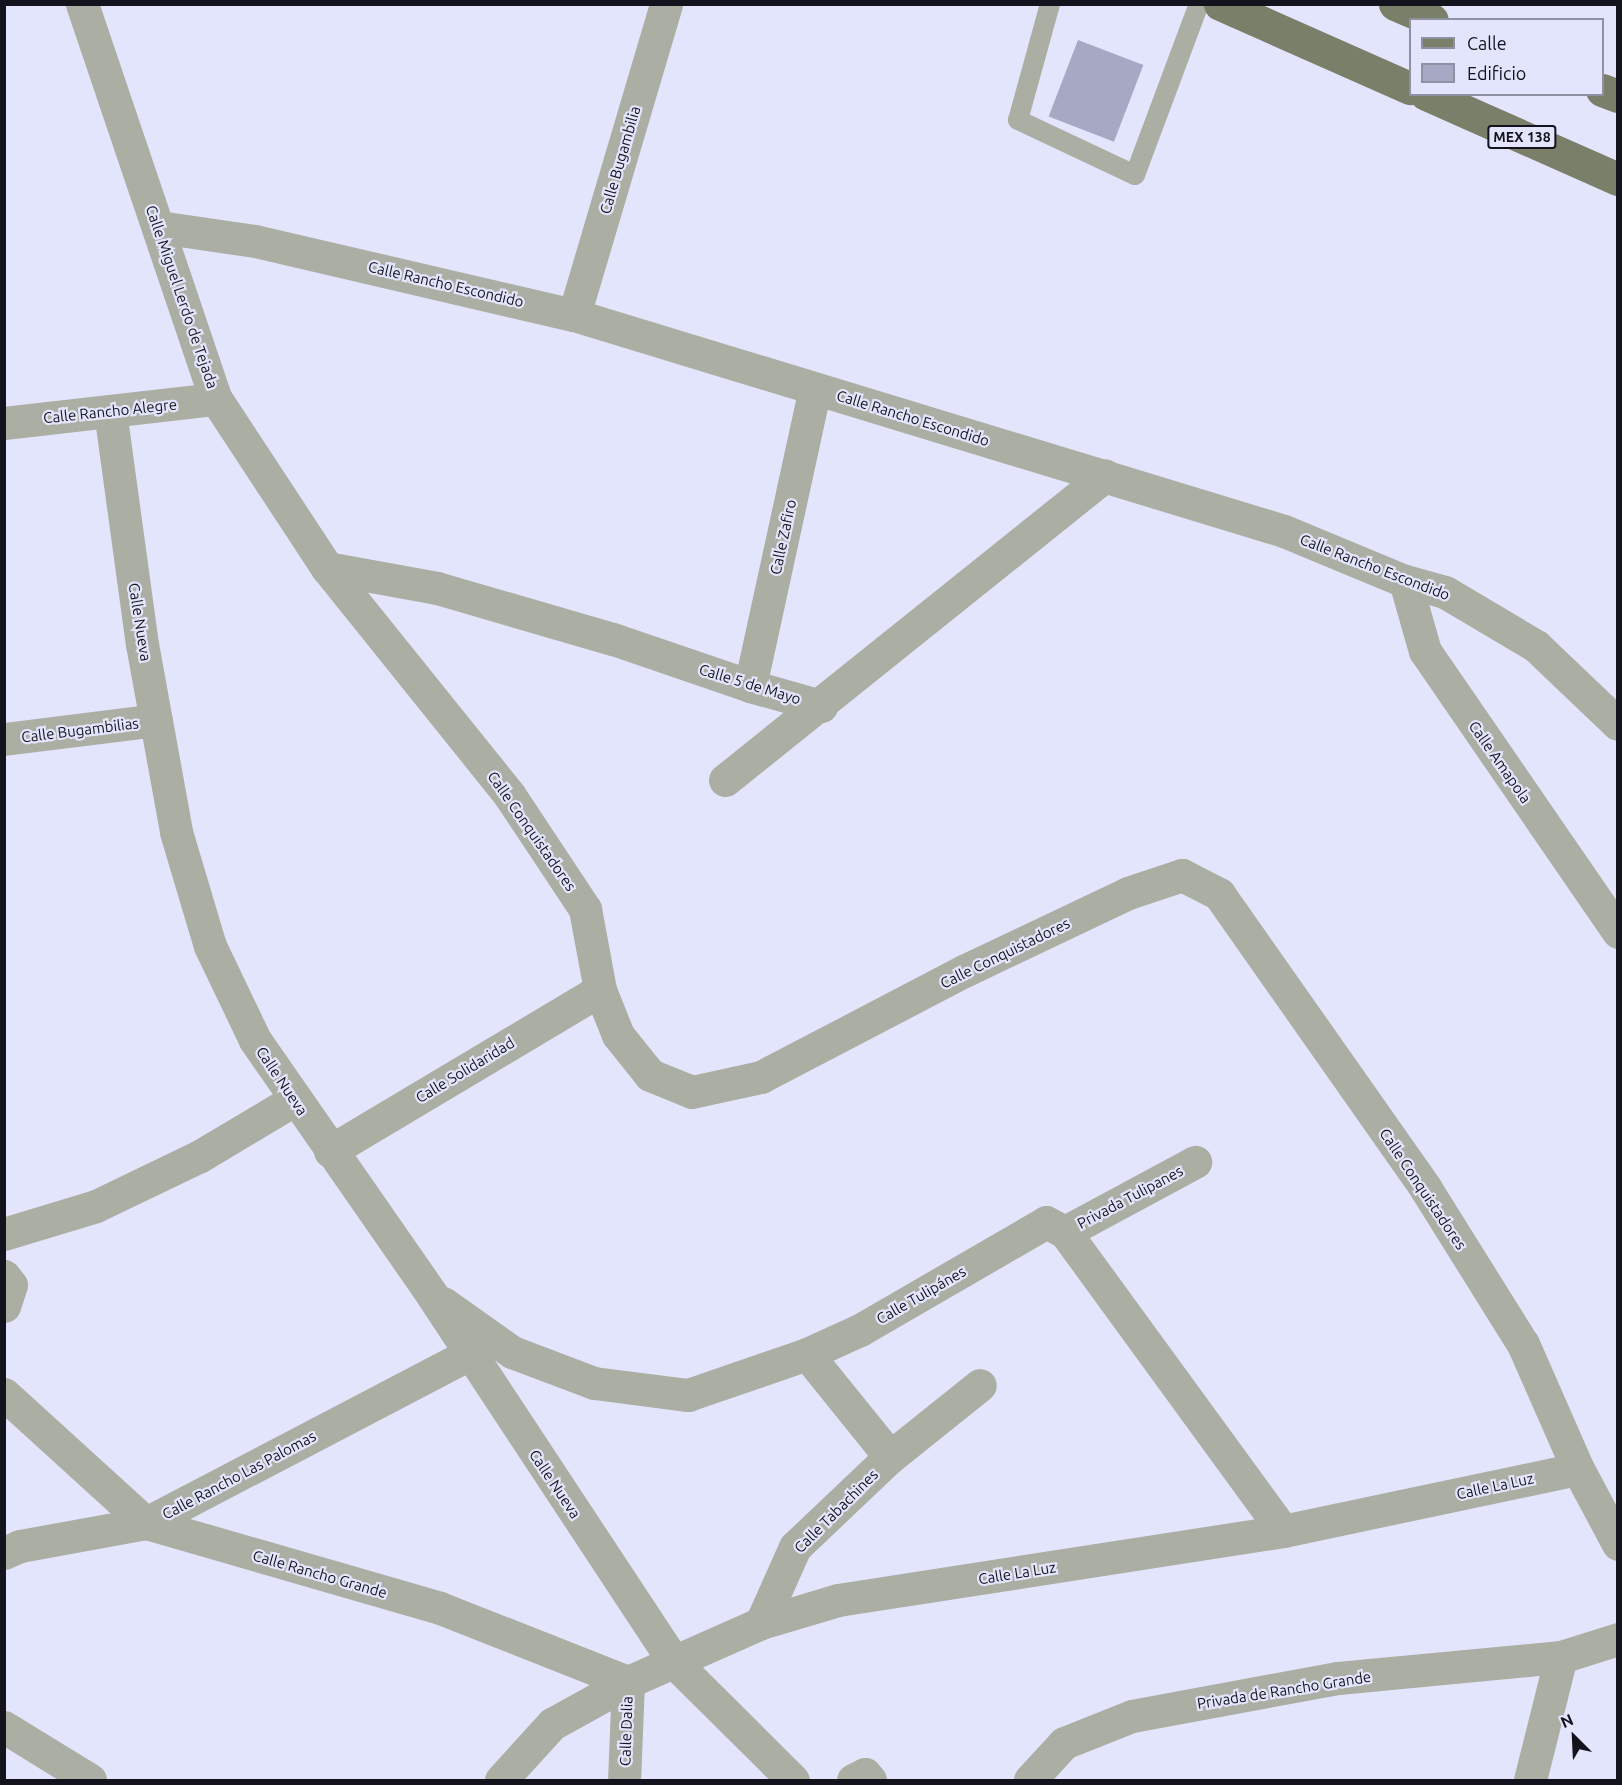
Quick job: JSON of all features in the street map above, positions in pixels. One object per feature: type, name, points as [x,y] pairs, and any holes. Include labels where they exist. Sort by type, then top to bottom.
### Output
[{"type":"main road","points":[[1220,4],[1409,88]]},
{"type":"main road","points":[[1395,4],[1427,18]]},
{"type":"main road","name":"MEX 138","points":[[1430,96],[1617,179]]},
{"type":"street","name":"Calle Miguel Lerdo de Tejada","points":[[82,4],[216,399],[327,568]]},
{"type":"street","name":"Calle Bugambilia","points":[[574,315],[666,4]]},
{"type":"street","name":"Calle Rancho Escondido","points":[[159,227],[255,241],[574,315],[1284,531],[1405,581],[1445,592],[1536,646],[1617,724]]},
{"type":"street","name":"Calle Zafiro","points":[[750,686],[815,389]]},
{"type":"street","name":"Calle Rancho Alegre","points":[[4,423],[216,399]]},
{"type":"street","name":"Calle Nueva","points":[[110,411],[156,720],[176,832],[210,946],[255,1040],[294,1100],[432,1295],[673,1662]]},
{"type":"street","name":"Calle 5 de Mayo","points":[[327,568],[437,588],[613,639],[750,686],[821,706],[1105,476]]},
{"type":"street","name":"Calle Conquistadores","points":[[327,568],[510,796],[585,909],[600,990],[618,1035],[650,1075],[692,1092],[761,1077],[964,971],[1128,893],[1182,875],[1219,894],[1426,1189],[1523,1344],[1578,1469],[1617,1544]]},
{"type":"street","name":"Calle Amapola","points":[[1405,581],[1425,651],[1617,932]]},
{"type":"street","points":[[725,780],[821,706]]},
{"type":"street","name":"Calle Bugambilias","points":[[4,739],[156,720]]},
{"type":"street","name":"Calle Solidaridad","points":[[330,1151],[600,990]]},
{"type":"street","points":[[4,1234],[96,1206],[200,1156],[294,1100]]},
{"type":"street","name":"Privada Tulipanes","points":[[1065,1232],[1194,1162]]},
{"type":"street","name":"Calle Tulipánes","points":[[432,1295],[512,1352],[594,1383],[688,1395],[807,1353],[860,1330],[1047,1222],[1065,1232]]},
{"type":"street","points":[[1065,1232],[1283,1531]]},
{"type":"street","points":[[4,1276],[11,1285],[4,1306]]},
{"type":"street","name":"Calle Tabachines","points":[[762,1623],[795,1547],[890,1457],[807,1353]]},
{"type":"street","name":"Calle Rancho Las Palomas","points":[[4,1394],[146,1523],[469,1354]]},
{"type":"street","points":[[890,1457],[980,1385]]},
{"type":"street","name":"Calle La Luz","points":[[501,1780],[552,1724],[628,1682],[762,1623],[838,1600],[1283,1531],[1578,1469]]},
{"type":"street","name":"Calle Rancho Grande","points":[[4,1553],[20,1546],[146,1523],[440,1608],[628,1682]]},
{"type":"street","name":"Privada de Rancho Grande","points":[[1029,1780],[1064,1743],[1132,1716],[1338,1678],[1561,1657],[1617,1639]]},
{"type":"street","points":[[1528,1779],[1561,1657]]},
{"type":"street","points":[[673,1662],[793,1780]]},
{"type":"street","name":"Calle Dalia","points":[[624,1780],[628,1682]]},
{"type":"street","points":[[4,1727],[90,1780]]},
{"type":"street","points":[[853,1780],[865,1774],[870,1780]]},
{"type":"lane","points":[[1050,4],[1018,120],[1135,175],[1199,4]]},
{"type":"building","points":[[1078,40],[1143,65],[1114,142],[1049,117]]}]
